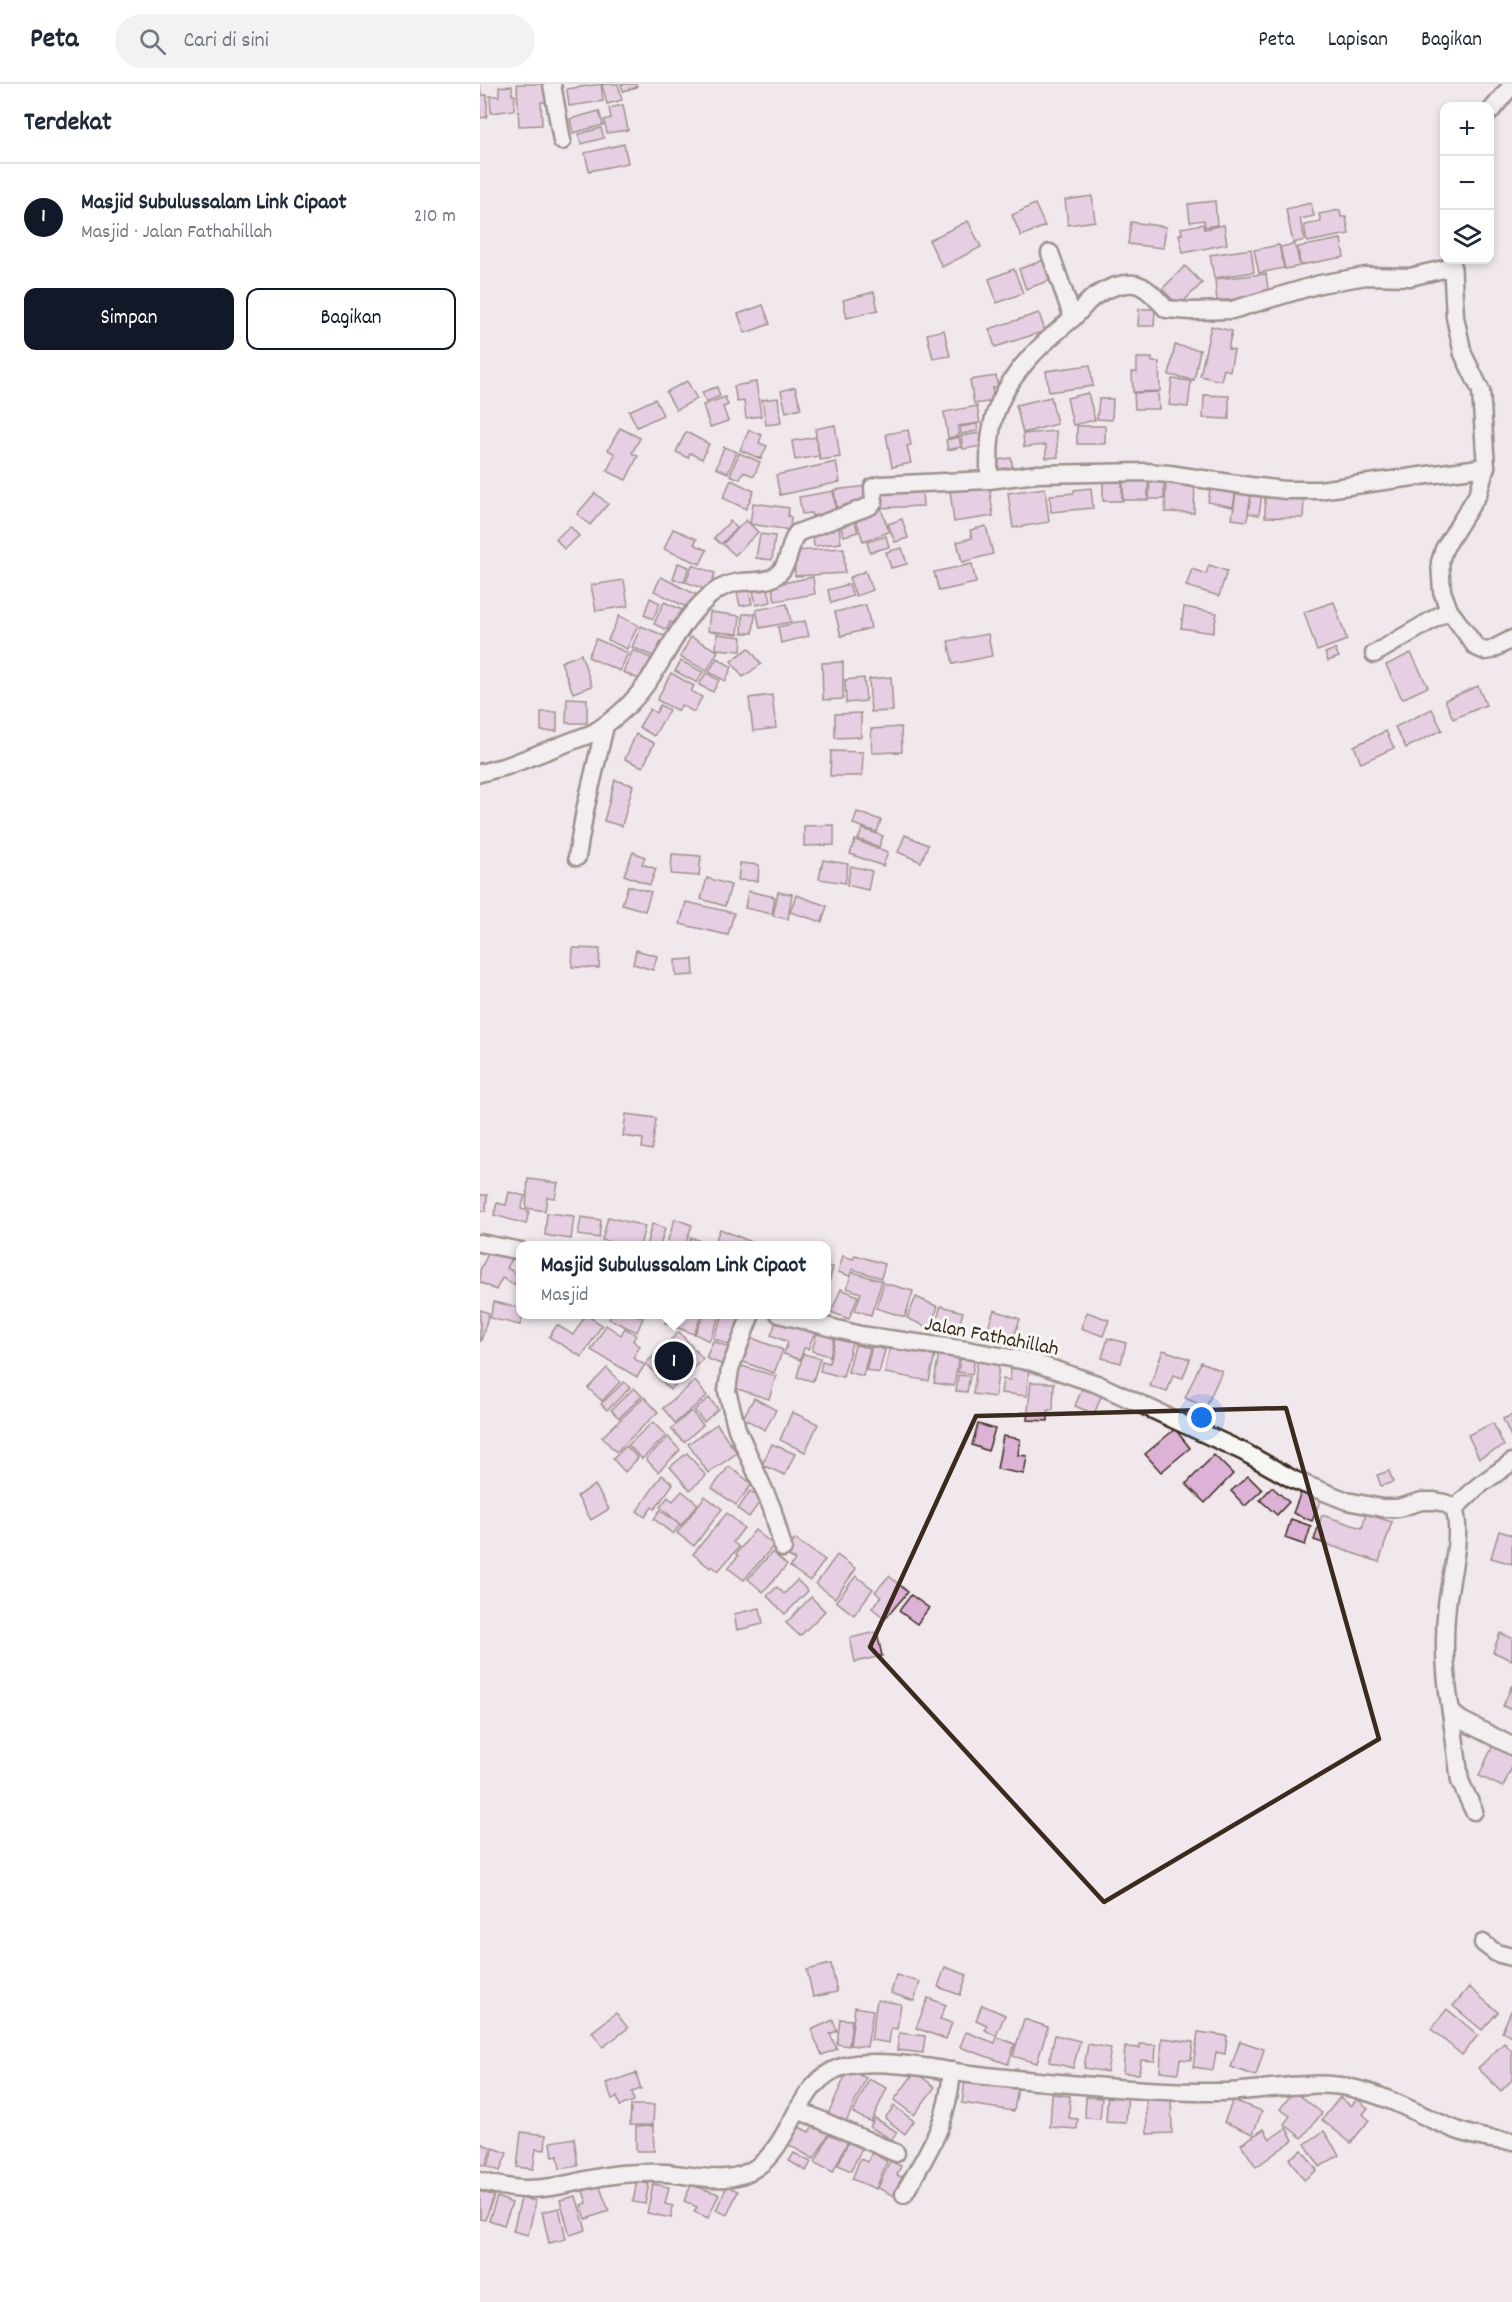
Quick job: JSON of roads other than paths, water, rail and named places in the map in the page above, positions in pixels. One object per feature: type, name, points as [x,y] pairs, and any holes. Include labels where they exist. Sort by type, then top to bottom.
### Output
[{"type":"street","points":[[552,84],[562,141]]},
{"type":"street","points":[[1494,107],[1512,85]]},
{"type":"street","points":[[1050,253],[1073,318]]},
{"type":"street","points":[[989,480],[992,423],[1007,387],[1034,353],[1094,296],[1120,285],[1137,284],[1155,296],[1166,309],[1232,310],[1320,284],[1365,276],[1410,277],[1449,264]]},
{"type":"street","points":[[1452,264],[1455,317],[1463,354],[1481,391],[1486,467],[1478,494],[1444,549],[1440,562],[1442,591],[1449,610],[1472,643],[1480,650],[1491,650],[1512,639]]},
{"type":"street","points":[[480,773],[507,766],[593,733],[605,726],[647,683],[674,639],[703,601],[732,583],[770,579],[776,576],[786,566],[793,539],[797,533],[870,506],[874,501],[872,489],[875,486],[989,480],[1037,474],[1146,472],[1285,490],[1319,490],[1486,467]]},
{"type":"street","points":[[1374,654],[1449,610]]},
{"type":"street","points":[[577,857],[585,810],[605,726]]},
{"type":"street","points":[[480,1242],[516,1250]]},
{"type":"street","points":[[749,1319],[730,1369],[727,1391],[737,1429],[771,1508],[783,1548]]},
{"type":"street","name":"Jalan Fathahillah","points":[[798,1319],[860,1335],[1032,1362],[1097,1384],[1235,1448],[1294,1480],[1347,1501],[1382,1508],[1398,1508],[1422,1501],[1434,1501],[1445,1503],[1454,1509]]},
{"type":"street","points":[[1474,1811],[1460,1780],[1446,1687],[1445,1645],[1448,1598],[1458,1530],[1458,1519],[1454,1509],[1477,1487],[1512,1462]]},
{"type":"street","points":[[1451,1712],[1461,1720],[1512,1746]]},
{"type":"street","points":[[1483,1942],[1496,1953],[1512,1957]]},
{"type":"street","points":[[480,2181],[513,2188],[539,2189],[555,2188],[600,2176],[621,2174],[665,2173],[719,2179],[738,2176],[754,2169],[768,2158],[779,2145],[812,2089],[829,2073],[845,2066],[920,2066],[1096,2086],[1187,2091],[1223,2092],[1337,2085],[1358,2089],[1388,2100],[1456,2131],[1479,2138],[1512,2140]]},
{"type":"street","points":[[904,2194],[942,2125],[952,2071]]},
{"type":"street","points":[[798,2110],[896,2152]]},
{"type":"place","name":"Masjid Subulussalam Link Cipaot","points":[[674,1361]]}]
